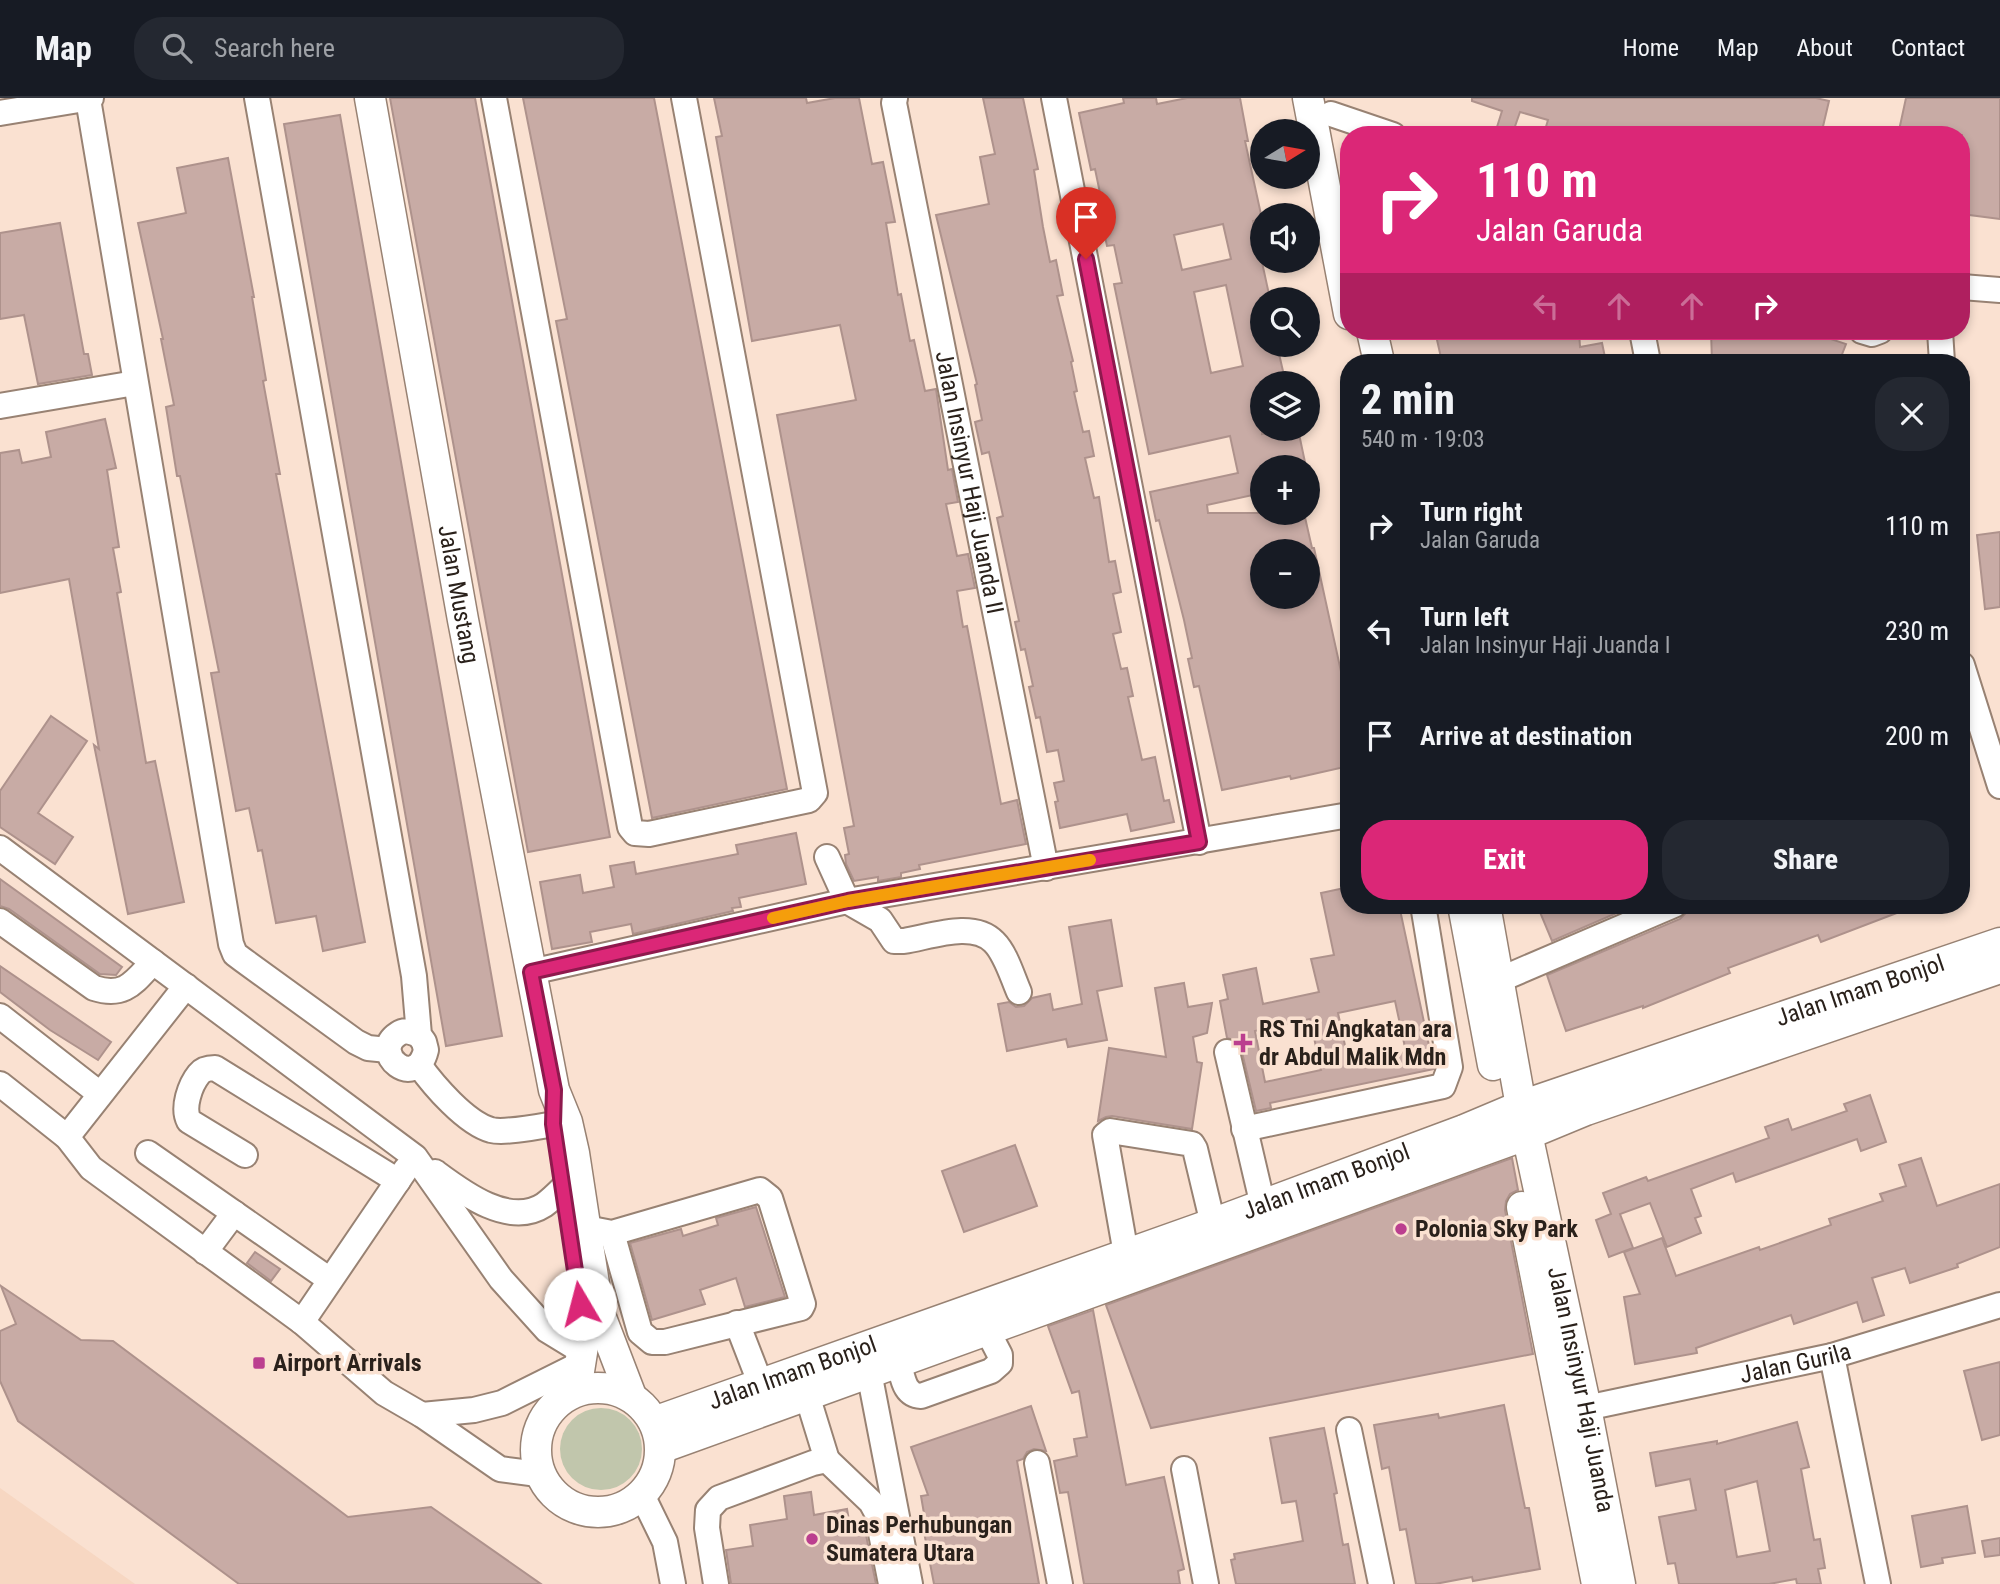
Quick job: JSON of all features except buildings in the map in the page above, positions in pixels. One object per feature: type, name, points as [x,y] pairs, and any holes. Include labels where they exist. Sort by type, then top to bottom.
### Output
[{"type":"main road","name":"Jalan Mustang","points":[[370,98],[463,620],[560,1123],[564,1187],[584,1327],[580,1369]]},
{"type":"main road","points":[[1322,103],[1340,174]]},
{"type":"main road","points":[[1322,103],[1340,244]]},
{"type":"main road","name":"Jalan Insinyur Haji Juanda","points":[[1465,914],[1586,1408],[1620,1584]]},
{"type":"main road","name":"Jalan Insinyur Haji Juanda","points":[[1487,914],[1499,980],[1515,1124],[1597,1584]]},
{"type":"main road","name":"Jalan Imam Bonjol","points":[[658,1435],[807,1395],[898,1361],[968,1328],[1076,1285],[1515,1124],[1842,1009],[2000,943]]},
{"type":"main road","name":"Jalan Imam Bonjol","points":[[1842,1009],[2000,968]]},
{"type":"main road","name":"Jalan Mustang","points":[[560,1123],[599,1231],[598,1310],[631,1396]]},
{"type":"main road","name":"Jalan Imam Bonjol","points":[[1076,1285],[1126,1254],[1215,1235]]},
{"type":"main road","name":"Jalan Imam Bonjol","points":[[658,1435],[761,1385],[968,1328]]},
{"type":"main road","points":[[580,1369],[596,1387],[631,1396],[640,1403],[658,1435],[656,1473],[642,1495],[618,1509],[589,1512],[576,1508],[563,1502],[538,1474],[538,1433],[580,1369]]},
{"type":"street","points":[[0,113],[89,98],[135,383],[231,944],[235,954],[356,1042],[368,1048],[388,1050]]},
{"type":"street","points":[[257,98],[414,976],[419,1035],[426,1050],[419,1065],[412,1069],[403,1069],[390,1059],[390,1042],[403,1032],[419,1035]]},
{"type":"street","points":[[495,98],[630,827],[635,833],[649,834],[809,800],[815,793],[684,98]]},
{"type":"street","name":"Jalan Insinyur Haji Juanda II","points":[[895,98],[1046,868]]},
{"type":"street","points":[[1054,98],[1199,842]]},
{"type":"street","points":[[1322,103],[1373,126]]},
{"type":"street","points":[[1970,288],[2000,290]]},
{"type":"street","points":[[0,406],[135,383]]},
{"type":"street","points":[[1970,690],[2000,786]]},
{"type":"street","points":[[531,972],[848,901],[1340,817]]},
{"type":"street","points":[[0,848],[460,1190],[488,1206],[506,1212],[543,1206],[564,1187]]},
{"type":"street","points":[[827,857],[848,901],[880,920],[894,941],[965,931],[985,936],[994,942],[1019,992]]},
{"type":"street","points":[[1244,1129],[1443,1086],[1450,1067],[1424,914]]},
{"type":"street","points":[[1499,980],[1653,914]]},
{"type":"street","points":[[0,921],[94,988],[106,992],[121,991],[132,985],[153,962]]},
{"type":"street","points":[[1430,947],[1469,939]]},
{"type":"street","points":[[67,1137],[186,986]]},
{"type":"street","points":[[0,1016],[100,1094]]},
{"type":"street","points":[[1227,1052],[1267,1216]]},
{"type":"street","points":[[419,1065],[430,1080],[470,1119],[492,1130],[560,1123]]},
{"type":"street","points":[[244,1155],[189,1121],[185,1114],[184,1106],[194,1084],[199,1074],[206,1069],[215,1068],[398,1181]]},
{"type":"street","points":[[0,1084],[67,1137],[91,1168],[302,1322],[384,1393],[422,1415],[500,1469],[538,1474]]},
{"type":"street","points":[[1126,1254],[1105,1135],[1110,1131],[1192,1144],[1215,1235]]},
{"type":"street","points":[[148,1153],[330,1280]]},
{"type":"street","points":[[302,1322],[398,1181],[417,1159]]},
{"type":"street","points":[[417,1159],[501,1279],[580,1369],[502,1403],[474,1410],[422,1415]]},
{"type":"street","points":[[752,1192],[764,1192],[769,1198],[803,1304],[801,1308],[665,1342],[652,1342],[640,1332],[599,1231],[752,1192]]},
{"type":"street","points":[[205,1252],[234,1213]]},
{"type":"street","name":"Jalan Gurila","points":[[1586,1408],[1832,1356],[2000,1305]]},
{"type":"street","points":[[737,1323],[761,1385]]},
{"type":"street","points":[[898,1361],[907,1391],[921,1396],[991,1371],[1000,1363],[1000,1355],[968,1328]]},
{"type":"street","points":[[1832,1356],[1878,1584]]},
{"type":"street","points":[[869,1371],[910,1584]]},
{"type":"street","points":[[807,1395],[827,1460],[871,1502],[877,1513],[891,1584]]},
{"type":"street","points":[[1349,1430],[1381,1584]]},
{"type":"street","points":[[716,1584],[707,1528],[708,1510],[719,1499],[827,1460]]},
{"type":"street","points":[[1037,1463],[1060,1584]]},
{"type":"street","points":[[1184,1469],[1206,1584]]},
{"type":"street","points":[[642,1495],[665,1542],[673,1584]]},
{"type":"shaded area","points":[[0,1488],[135,1584],[0,1584]]},
{"type":"green space","points":[[593,1408],[609,1408],[624,1415],[635,1426],[642,1441],[639,1465],[630,1478],[609,1490],[593,1490],[578,1483],[567,1472],[560,1457],[560,1441],[567,1426],[578,1415]]},
{"type":"slow traffic","points":[[773,918],[848,901],[1090,860]]},
{"type":"place","name":"RS Tni Angkatan ara dr Abdul Malik Mdn","points":[[1243,1043]]},
{"type":"place","name":"Polonia Sky Park","points":[[1401,1229]]},
{"type":"place","name":"Airport Arrivals","points":[[259,1363]]},
{"type":"place","name":"Dinas Perhubungan Sumatera Utara","points":[[812,1539]]},
{"type":"route","points":[[580,1304],[553,1124],[554,1090],[531,972],[848,901],[1199,842],[1086,259]]}]
